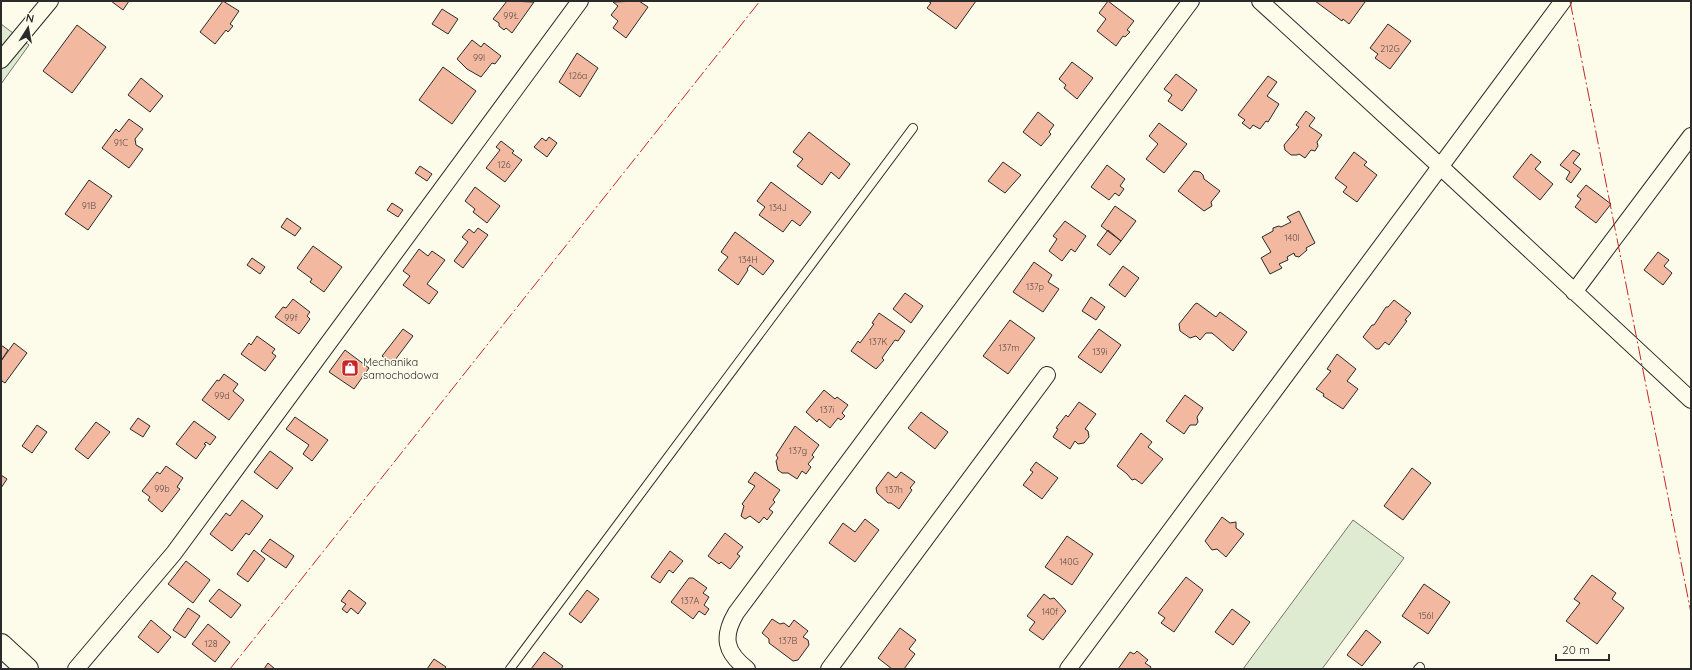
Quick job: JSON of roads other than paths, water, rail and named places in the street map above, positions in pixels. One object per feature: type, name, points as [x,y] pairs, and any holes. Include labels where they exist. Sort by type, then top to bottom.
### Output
[{"type":"highway","points":[[1,645],[27,669]]},
{"type":"street","points":[[1,60],[50,1]]},
{"type":"street","points":[[76,669],[174,553],[580,1]]},
{"type":"street","points":[[747,669],[733,656],[727,643],[728,630],[736,613],[1191,1]]},
{"type":"street","points":[[1260,1],[1440,166],[1691,400]]},
{"type":"street","points":[[1068,669],[1563,1]]},
{"type":"street","points":[[1574,292],[1691,136]]},
{"type":"street","points":[[829,669],[1047,375]]},
{"type":"lane","points":[[510,669],[913,128]]},
{"type":"place","name":"Mechanika samochodowa","points":[[350,368]]}]
